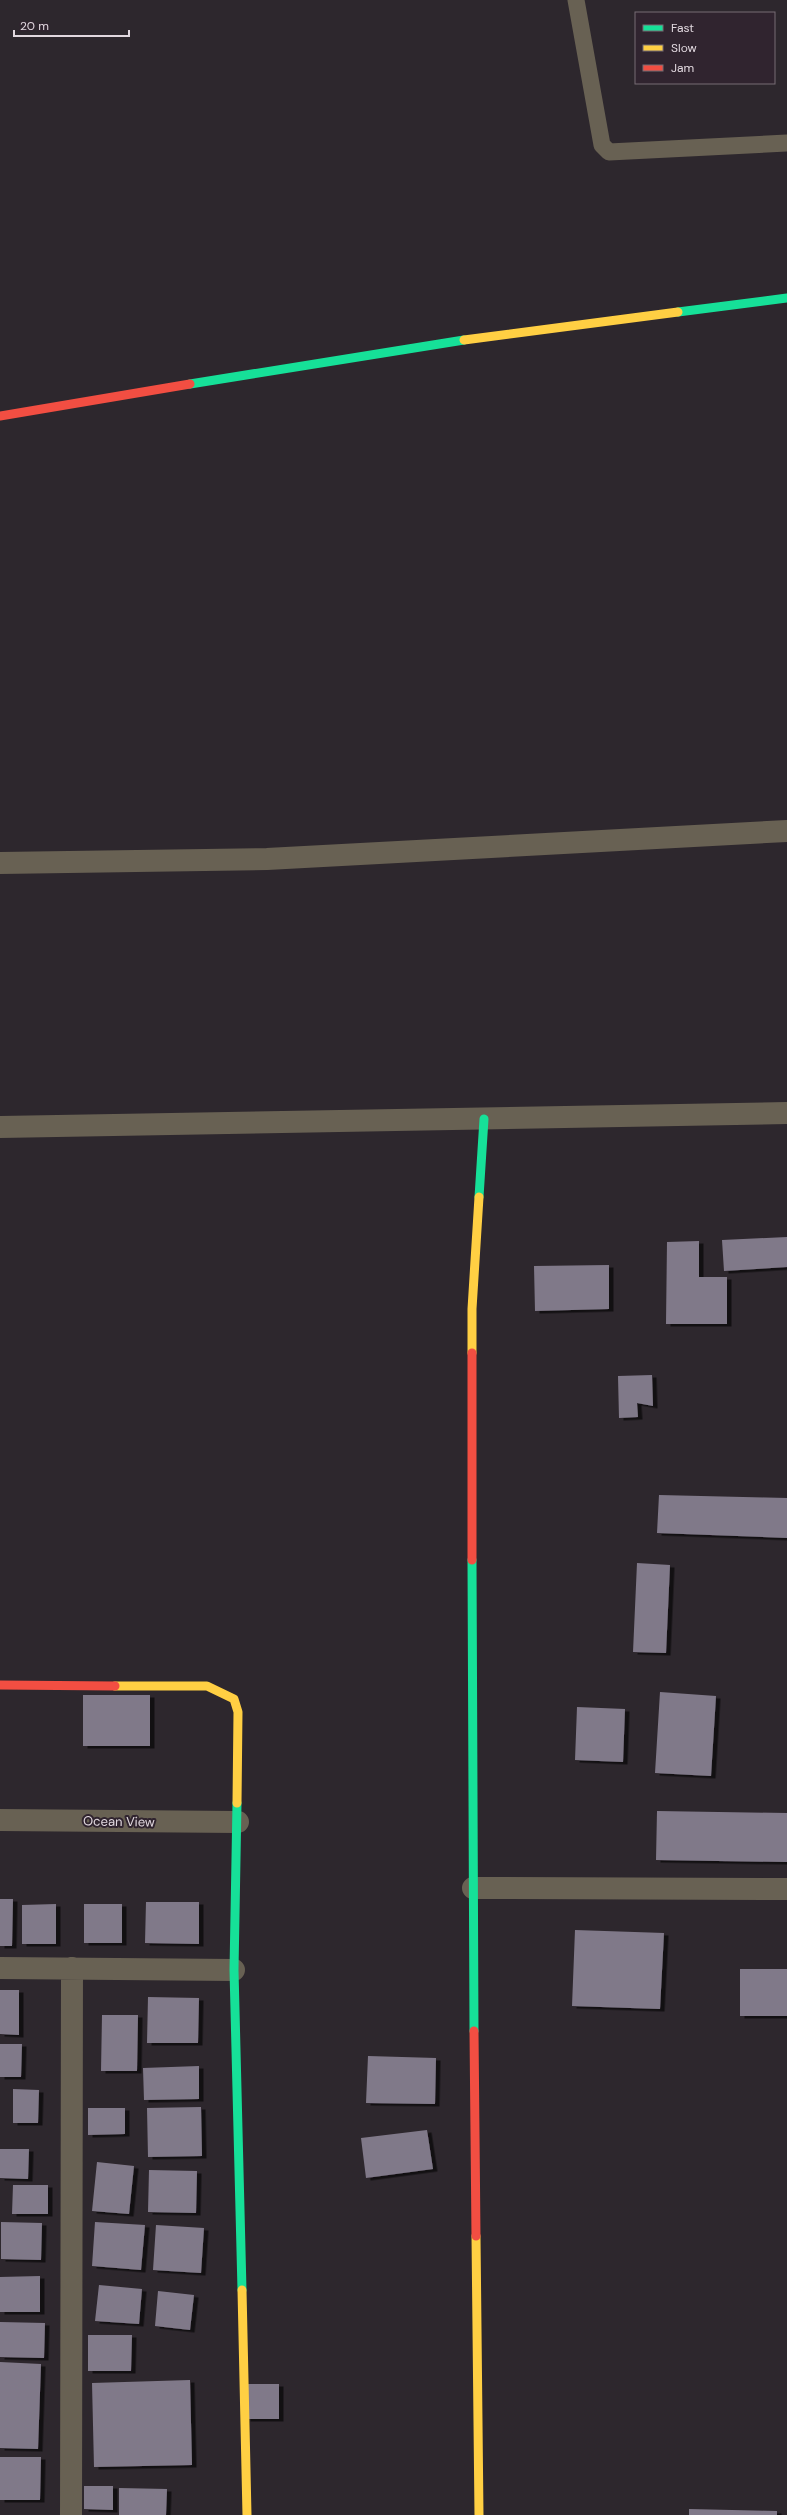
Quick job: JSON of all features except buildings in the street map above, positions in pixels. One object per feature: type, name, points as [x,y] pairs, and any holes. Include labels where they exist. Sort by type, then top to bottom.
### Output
[{"type":"street","points":[[0,416],[437,343],[787,298]]},
{"type":"street","points":[[0,864],[266,859],[787,831]]},
{"type":"street","points":[[0,1127],[787,1113]]},
{"type":"street","points":[[479,2515],[473,1888],[472,1309],[484,1119]]},
{"type":"street","points":[[0,1684],[207,1686],[234,1699],[238,1712],[238,1822],[234,1970],[247,2515]]},
{"type":"street","name":"Ocean View","points":[[0,1820],[238,1822]]},
{"type":"street","points":[[473,1888],[787,1889]]},
{"type":"street","points":[[0,1968],[234,1970]]},
{"type":"street","points":[[71,2515],[72,1968]]},
{"type":"lane","points":[[576,0],[602,145],[609,152],[787,143]]},
{"type":"traffic: fast","points":[[678,312],[787,298]]},
{"type":"traffic: fast","points":[[190,384],[464,340]]},
{"type":"traffic: fast","points":[[479,1197],[484,1119]]},
{"type":"traffic: fast","points":[[472,1560],[474,2031]]},
{"type":"traffic: fast","points":[[237,1803],[234,1970],[242,2290]]},
{"type":"traffic: slow","points":[[464,340],[678,312]]},
{"type":"traffic: slow","points":[[472,1353],[472,1309],[479,1197]]},
{"type":"traffic: slow","points":[[115,1686],[207,1686],[234,1699],[238,1712],[237,1803]]},
{"type":"traffic: slow","points":[[476,2236],[479,2515]]},
{"type":"traffic: slow","points":[[242,2290],[247,2515]]},
{"type":"traffic: jam","points":[[0,416],[190,384]]},
{"type":"traffic: jam","points":[[472,1353],[472,1560]]},
{"type":"traffic: jam","points":[[0,1685],[115,1686]]},
{"type":"traffic: jam","points":[[474,2031],[476,2236]]}]
